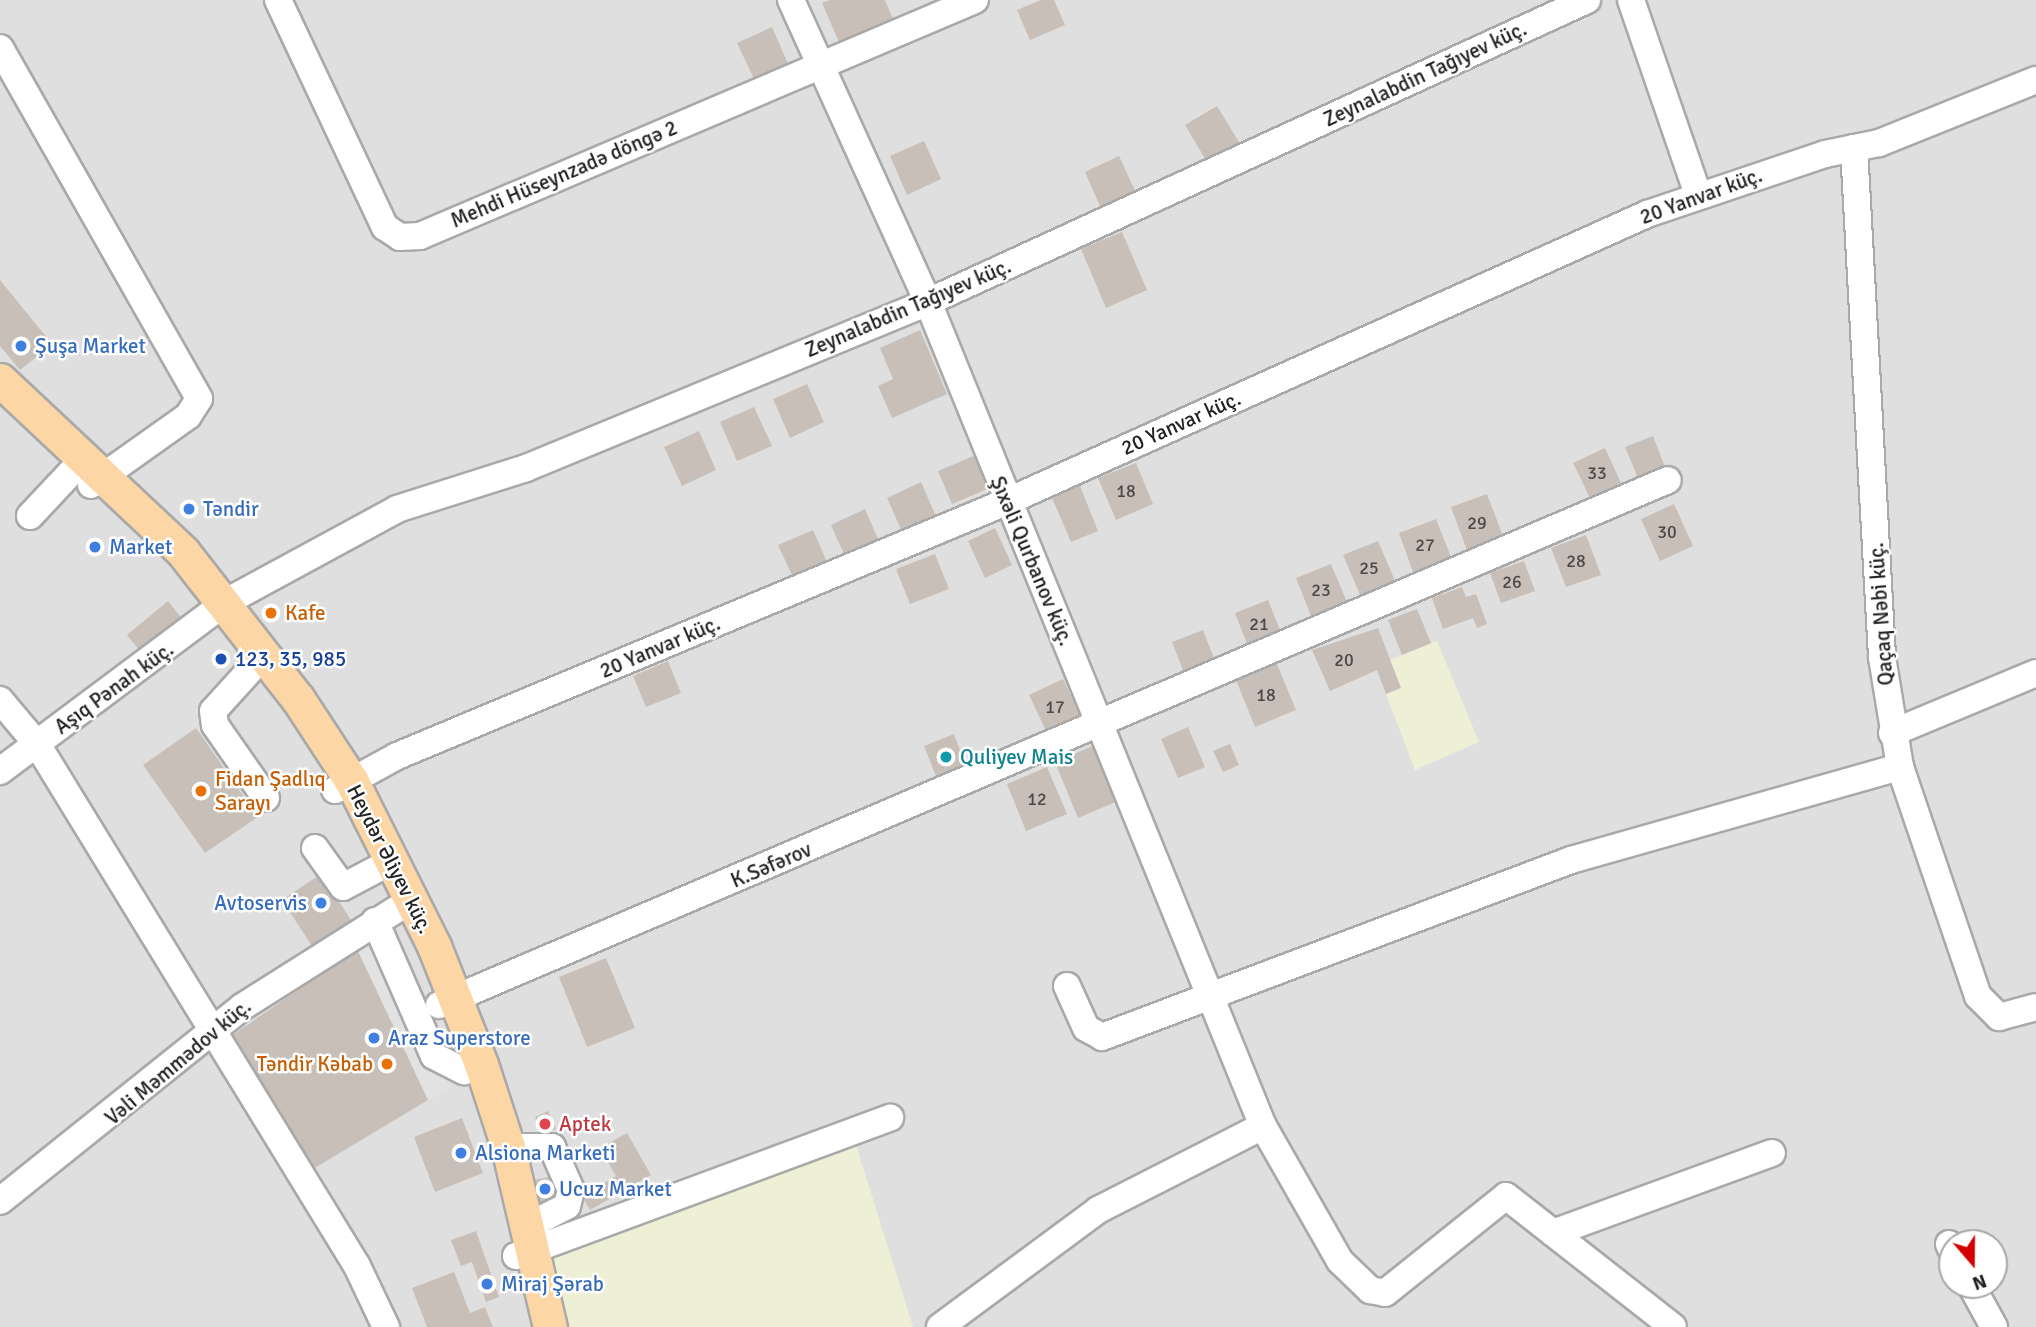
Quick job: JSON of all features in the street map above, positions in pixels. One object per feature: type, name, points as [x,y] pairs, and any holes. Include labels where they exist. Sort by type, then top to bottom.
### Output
[{"type":"main road","name":"Heydər Əliyev küç.","points":[[0,380],[219,608],[343,785],[447,1001],[508,1147],[526,1244],[532,1327]]},
{"type":"main road","name":"Heydər Əliyev küç.","points":[[0,404],[90,476]]},
{"type":"main road","name":"Heydər Əliyev küç.","points":[[219,608],[253,667],[343,785],[377,869],[386,915],[447,1001],[464,1071],[526,1244],[550,1327]]},
{"type":"street","name":"Mehdi Hüseynzadə döngə 2","points":[[278,0],[385,227],[400,237],[420,236],[821,63],[975,0]]},
{"type":"street","name":"Şıxəli Qurbanov küç.","points":[[791,0],[928,302],[1006,502],[1103,726],[1263,1126],[1339,1261],[1370,1290],[1385,1293],[1506,1196],[1553,1233]]},
{"type":"street","name":"Zeynalabdin Tağıyev küç.","points":[[219,608],[397,509],[526,468],[928,302],[1587,0]]},
{"type":"street","points":[[1631,0],[1698,195]]},
{"type":"street","points":[[0,48],[199,399],[188,416],[30,516]]},
{"type":"street","name":"20 Yanvar küç.","points":[[343,785],[1006,502],[1698,195],[1943,120],[2036,80]]},
{"type":"street","name":"Qaçaq Nəbi küç.","points":[[1854,148],[1882,657],[1892,733],[1900,768],[1978,996],[2000,1017],[2036,1007]]},
{"type":"street","name":"K.Səfərov","points":[[447,1001],[1103,726],[1668,480]]},
{"type":"street","name":"Aşıq Pənah küç.","points":[[0,771],[219,608]]},
{"type":"street","points":[[253,667],[213,711],[215,725],[266,798]]},
{"type":"street","points":[[1892,733],[2036,673]]},
{"type":"street","points":[[0,700],[37,744],[357,1266],[386,1327]]},
{"type":"street","points":[[1067,986],[1086,1028],[1102,1037],[1571,860],[1900,768]]},
{"type":"street","points":[[315,848],[343,887],[377,869]]},
{"type":"street","points":[[386,915],[434,1056],[464,1071]]},
{"type":"street","name":"Vəli Məmmədov küç.","points":[[0,1201],[141,1094],[211,1030],[386,915]]},
{"type":"street","points":[[526,1244],[890,1118]]},
{"type":"street","points":[[940,1327],[1098,1210],[1263,1126]]},
{"type":"street","points":[[508,1147],[552,1147],[570,1190],[567,1206],[526,1244]]},
{"type":"street","points":[[1553,1233],[1772,1153]]},
{"type":"street","points":[[1553,1233],[1672,1327]]},
{"type":"street","points":[[1979,1299],[1994,1327]]},
{"type":"shaded area","points":[[0,0],[2036,0],[2036,1327],[0,1327]]},
{"type":"shaded area","points":[[394,925],[456,1084],[428,1100],[357,949]]},
{"type":"green space","points":[[1437,641],[1479,742],[1415,770],[1386,694],[1401,688],[1390,660]]},
{"type":"green space","points":[[855,1142],[913,1327],[567,1327],[553,1257]]},
{"type":"building","points":[[830,0],[885,0],[893,19],[839,42],[822,3]]},
{"type":"building","points":[[1041,0],[1054,0],[1065,25],[1030,40],[1017,10]]},
{"type":"building","points":[[772,27],[789,66],[755,81],[737,43]]},
{"type":"building","points":[[1217,106],[1239,142],[1207,162],[1185,125]]},
{"type":"building","points":[[924,141],[941,179],[907,195],[890,156]]},
{"type":"building","points":[[1119,156],[1137,195],[1102,211],[1085,172]]},
{"type":"building","points":[[1122,232],[1147,290],[1106,308],[1081,249]]},
{"type":"building","points":[[0,280],[52,344],[20,370],[0,346]]},
{"type":"building","points":[[920,330],[947,394],[892,418],[878,386],[893,379],[880,348]]},
{"type":"building","points":[[807,384],[824,422],[790,438],[773,399]]},
{"type":"building","points":[[754,407],[772,446],[737,461],[720,422]]},
{"type":"building","points":[[699,431],[716,470],[682,486],[664,447]]},
{"type":"building","points":[[1653,436],[1665,467],[1638,478],[1625,447]]},
{"type":"building","points":[[1605,448],[1621,483],[1590,498],[1573,463]]},
{"type":"building","points":[[976,455],[990,488],[952,504],[938,471]]},
{"type":"building","points":[[1136,463],[1153,504],[1116,520],[1098,478]]},
{"type":"building","points":[[921,482],[938,521],[904,536],[887,498]]},
{"type":"building","points":[[1080,486],[1098,531],[1071,542],[1052,498]]},
{"type":"building","points":[[1487,494],[1504,539],[1468,553],[1451,507]]},
{"type":"building","points":[[1674,504],[1693,546],[1660,561],[1641,519]]},
{"type":"building","points":[[865,509],[882,548],[848,563],[831,525]]},
{"type":"building","points":[[1436,519],[1451,557],[1413,572],[1399,533]]},
{"type":"building","points":[[995,528],[1012,565],[985,578],[968,541]]},
{"type":"building","points":[[813,530],[830,569],[796,584],[778,545]]},
{"type":"building","points":[[1586,535],[1601,575],[1566,587],[1551,548]]},
{"type":"building","points":[[1378,541],[1395,581],[1360,595],[1343,555]]},
{"type":"building","points":[[935,554],[949,589],[910,604],[896,569]]},
{"type":"building","points":[[1524,561],[1535,591],[1501,603],[1490,573]]},
{"type":"building","points":[[1331,564],[1347,602],[1311,616],[1296,578]]},
{"type":"building","points":[[1462,587],[1466,597],[1476,594],[1487,624],[1477,628],[1473,618],[1443,629],[1432,598]]},
{"type":"building","points":[[1268,600],[1282,635],[1249,649],[1235,613]]},
{"type":"building","points":[[168,601],[186,624],[145,657],[127,635]]},
{"type":"building","points":[[1417,609],[1431,643],[1402,655],[1388,620]]},
{"type":"building","points":[[1378,628],[1401,688],[1386,694],[1377,670],[1330,691],[1312,650]]},
{"type":"building","points":[[1203,630],[1217,666],[1186,678],[1172,642]]},
{"type":"building","points":[[668,661],[681,693],[646,707],[633,676]]},
{"type":"building","points":[[1277,664],[1296,710],[1255,727],[1236,680]]},
{"type":"building","points":[[1063,679],[1082,719],[1048,735],[1029,695]]},
{"type":"building","points":[[1188,727],[1205,767],[1178,778],[1161,739]]},
{"type":"building","name":"Fidan Şadlıq Sarayı","points":[[196,728],[258,817],[205,853],[143,765]]},
{"type":"building","name":"Quliyev Mais","points":[[954,734],[967,769],[938,781],[924,746]]},
{"type":"building","points":[[1102,742],[1125,798],[1078,818],[1055,762]]},
{"type":"building","points":[[1230,744],[1239,765],[1223,772],[1213,751]]},
{"type":"building","points":[[1047,767],[1067,814],[1026,831],[1007,784]]},
{"type":"building","points":[[321,874],[353,923],[314,949],[282,900]]},
{"type":"building","points":[[357,949],[428,1100],[308,1172],[230,1037]]},
{"type":"building","points":[[606,958],[635,1028],[587,1047],[559,977]]},
{"type":"building","points":[[548,1111],[556,1129],[542,1134],[535,1117]]},
{"type":"building","points":[[462,1118],[483,1173],[435,1192],[414,1137]]},
{"type":"building","points":[[627,1133],[651,1175],[590,1210],[582,1196],[616,1176],[600,1148]]},
{"type":"building","points":[[554,1176],[559,1199],[539,1204],[533,1180]]},
{"type":"building","points":[[476,1231],[499,1297],[486,1302],[472,1262],[461,1266],[451,1240]]},
{"type":"building","points":[[454,1272],[470,1313],[485,1307],[493,1327],[427,1327],[412,1288]]},
{"type":"place","name":"Şuşa Market","points":[[21,346]]},
{"type":"place","name":"Təndir","points":[[189,509]]},
{"type":"place","name":"Market","points":[[95,547]]},
{"type":"place","name":"Kafe","points":[[271,613]]},
{"type":"place","name":"123, 35, 985","points":[[221,659]]},
{"type":"place","name":"Quliyev Mais","points":[[946,757]]},
{"type":"place","name":"Fidan Şadlıq Sarayı","points":[[201,791]]},
{"type":"place","name":"Avtoservis","points":[[321,903]]},
{"type":"place","name":"Araz Superstore","points":[[374,1038]]},
{"type":"place","name":"Təndir Kəbab","points":[[387,1064]]},
{"type":"place","name":"Aptek","points":[[545,1124]]},
{"type":"place","name":"Alsiona Marketi","points":[[461,1153]]},
{"type":"place","name":"Ucuz Market","points":[[545,1189]]},
{"type":"place","name":"Miraj Şərab","points":[[487,1284]]}]
